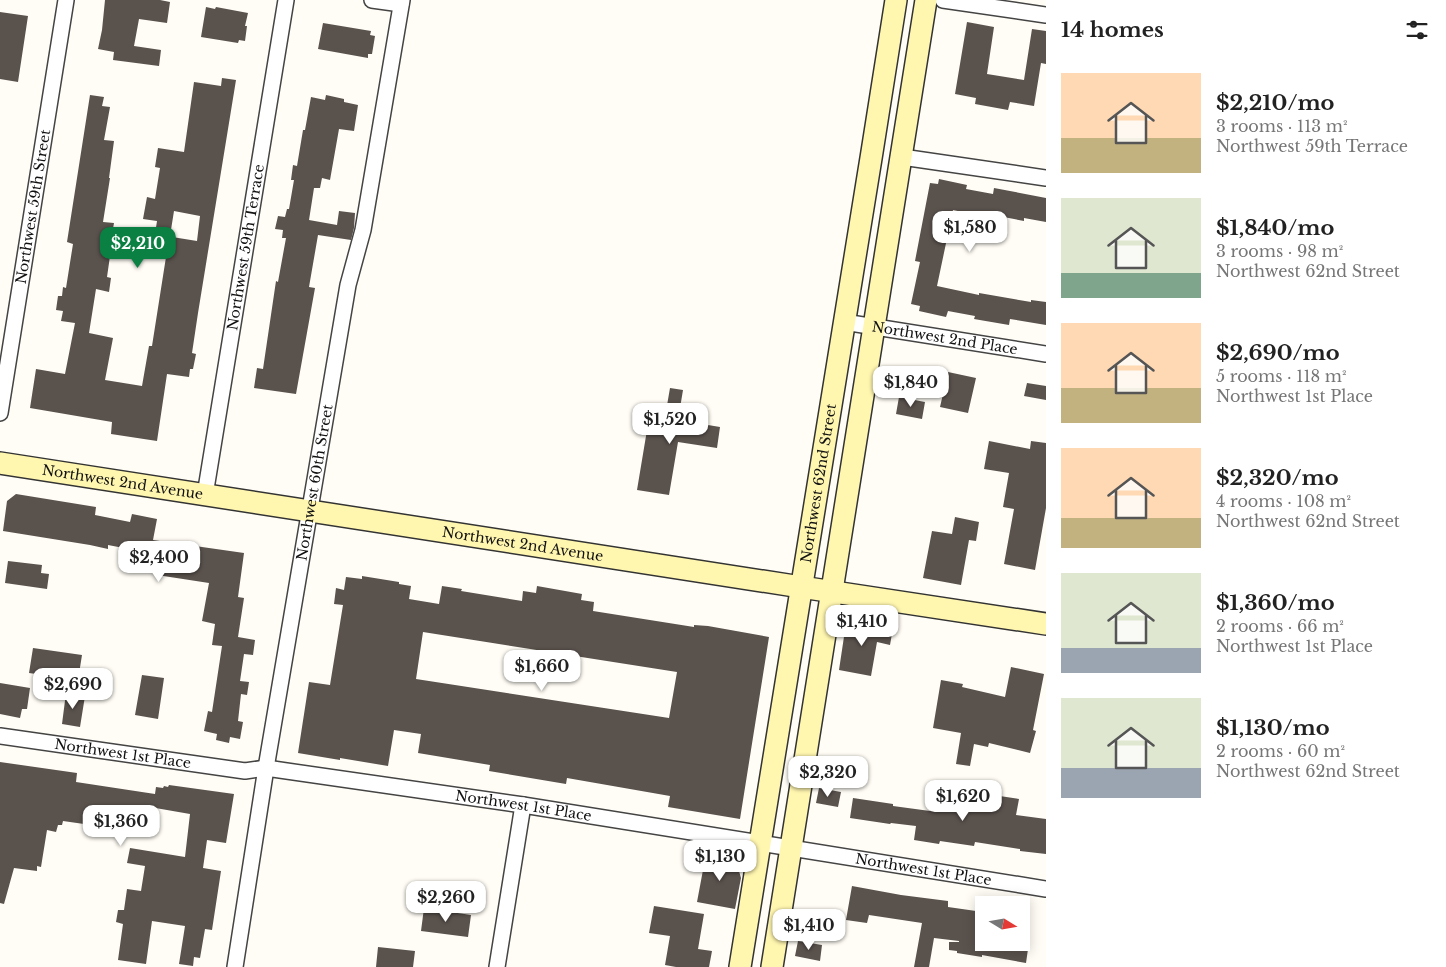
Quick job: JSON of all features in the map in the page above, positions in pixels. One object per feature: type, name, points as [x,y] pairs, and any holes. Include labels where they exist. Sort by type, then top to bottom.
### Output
[{"type":"main road","name":"Northwest 62nd Street","points":[[740,967],[896,0]]},
{"type":"main road","points":[[772,967],[926,0]]},
{"type":"main road","name":"Northwest 2nd Avenue","points":[[0,463],[1046,624]]},
{"type":"street","name":"Northwest 59th Street","points":[[0,413],[66,0]]},
{"type":"street","name":"Northwest 59th Terrace","points":[[205,495],[286,0]]},
{"type":"street","points":[[372,0],[402,2]]},
{"type":"street","points":[[943,0],[1046,15]]},
{"type":"street","name":"Northwest 60th Street","points":[[235,967],[266,768],[348,286],[363,230],[402,2]]},
{"type":"street","points":[[902,157],[1046,178]]},
{"type":"street","name":"Northwest 2nd Place","points":[[844,322],[1046,354]]},
{"type":"street","name":"Northwest 1st Place","points":[[0,736],[245,771],[266,768],[523,805],[1046,889]]},
{"type":"street","points":[[497,967],[523,805]]},
{"type":"building","points":[[105,0],[160,0],[170,2],[167,23],[139,19],[134,46],[161,50],[159,66],[113,60],[114,52],[98,49]]},
{"type":"building","points":[[206,7],[248,13],[245,26],[247,26],[245,41],[239,40],[238,43],[201,37]]},
{"type":"building","points":[[0,12],[28,16],[18,82],[0,79]]},
{"type":"building","points":[[967,22],[994,27],[987,74],[1024,80],[1032,29],[1046,31],[1046,64],[1041,63],[1034,106],[1010,102],[1008,110],[975,104],[976,98],[955,94]]},
{"type":"building","points":[[323,23],[371,31],[370,35],[375,36],[372,54],[368,54],[368,58],[318,49]]},
{"type":"building","points":[[222,78],[236,80],[192,353],[196,354],[189,377],[167,374],[157,441],[111,434],[112,422],[30,408],[36,369],[65,374],[75,323],[61,321],[63,311],[56,310],[58,296],[62,296],[63,287],[66,288],[73,244],[67,242],[90,95],[104,97],[102,106],[110,107],[104,140],[114,141],[103,222],[114,223],[108,256],[110,256],[107,277],[111,278],[109,292],[96,289],[89,333],[113,338],[105,380],[142,386],[149,346],[152,346],[166,257],[162,257],[166,236],[197,241],[200,216],[174,211],[170,236],[155,234],[157,221],[143,219],[147,197],[155,199],[160,168],[155,167],[158,148],[184,152],[194,82],[221,86]]},
{"type":"building","points":[[326,95],[344,99],[344,102],[358,105],[354,131],[339,129],[330,180],[322,178],[320,188],[314,188],[309,220],[337,225],[339,211],[355,213],[354,228],[351,240],[318,235],[309,287],[315,288],[296,394],[254,388],[257,368],[263,369],[276,281],[278,282],[286,238],[282,238],[283,230],[275,229],[278,216],[285,217],[287,209],[289,209],[294,180],[291,180],[293,165],[297,166],[311,97],[325,100]]},
{"type":"building","points":[[939,179],[967,185],[966,189],[993,194],[994,188],[1046,198],[1046,222],[1024,218],[1024,221],[972,211],[972,214],[953,210],[937,286],[979,295],[979,293],[1031,302],[1031,300],[1046,302],[1046,325],[1010,319],[1009,325],[974,319],[975,316],[948,311],[946,317],[919,311],[920,306],[911,304],[920,262],[915,261],[930,183],[938,184]]},
{"type":"building","points":[[948,372],[976,378],[968,413],[940,407]]},
{"type":"building","points":[[1027,383],[1046,386],[1046,400],[1024,396]]},
{"type":"building","points":[[670,388],[683,390],[678,420],[720,427],[717,448],[678,442],[669,495],[637,490],[647,430],[654,431],[656,416],[665,417]]},
{"type":"building","points":[[899,397],[925,402],[922,419],[896,414]]},
{"type":"building","points":[[989,441],[1030,449],[1031,441],[1046,443],[1046,508],[1035,570],[1004,564],[1014,509],[1003,507],[1009,473],[984,469]]},
{"type":"building","points":[[16,494],[96,507],[95,515],[130,522],[132,514],[157,519],[153,540],[244,553],[238,597],[244,598],[238,637],[255,640],[253,655],[244,654],[240,681],[249,682],[247,695],[241,694],[238,721],[243,722],[240,739],[230,737],[229,743],[216,740],[217,734],[204,731],[208,711],[212,712],[222,646],[212,645],[215,624],[202,621],[209,583],[157,575],[160,555],[108,545],[108,549],[3,531],[7,501]]},
{"type":"building","points":[[955,517],[979,522],[976,541],[969,540],[961,585],[923,578],[932,531],[952,534]]},
{"type":"building","points":[[8,561],[42,565],[41,573],[49,574],[47,589],[5,583]]},
{"type":"building","points":[[362,576],[399,582],[399,584],[411,586],[409,599],[439,604],[442,586],[522,601],[523,591],[536,593],[537,586],[582,594],[581,600],[594,602],[593,611],[694,627],[694,625],[708,626],[769,637],[740,819],[668,807],[670,796],[567,778],[566,784],[489,771],[490,765],[418,753],[421,734],[394,730],[388,766],[298,753],[309,682],[330,685],[343,605],[334,604],[336,588],[344,590],[346,577],[362,579]],"holes":[[[423,632],[677,672],[669,718],[416,679]]]},
{"type":"building","points":[[854,621],[893,628],[890,645],[877,642],[871,676],[839,670],[845,630]]},
{"type":"building","points":[[33,648],[82,655],[78,680],[29,673]]},
{"type":"building","points":[[1011,667],[1044,674],[1033,730],[1036,731],[1030,753],[989,743],[988,747],[974,744],[970,766],[956,764],[961,733],[933,728],[941,680],[963,684],[962,687],[1005,697]]},
{"type":"building","points":[[142,675],[164,678],[158,719],[135,715]]},
{"type":"building","points":[[0,683],[30,688],[27,709],[22,709],[20,718],[0,714]]},
{"type":"building","points":[[66,693],[85,696],[80,727],[62,724]]},
{"type":"building","points":[[0,762],[77,773],[76,782],[155,794],[156,787],[163,788],[169,785],[234,794],[226,843],[207,840],[203,868],[221,871],[212,930],[205,929],[200,958],[194,957],[193,966],[179,964],[185,926],[152,921],[146,964],[118,960],[123,924],[116,922],[118,910],[124,910],[127,889],[141,891],[145,866],[127,863],[130,848],[185,857],[190,814],[144,806],[140,832],[63,821],[62,825],[58,825],[56,832],[47,830],[41,867],[37,866],[37,871],[14,868],[4,904],[0,903]]},
{"type":"building","points":[[819,788],[841,792],[838,807],[816,803]]},
{"type":"building","points":[[993,795],[1019,799],[1016,815],[1046,819],[1046,854],[975,842],[974,846],[940,841],[939,844],[914,840],[916,826],[850,818],[853,798],[930,811],[933,796],[992,804]]},
{"type":"building","points":[[706,854],[731,858],[737,864],[741,878],[735,909],[697,902]]},
{"type":"building","points":[[852,886],[948,901],[948,907],[975,911],[975,951],[1028,951],[1026,963],[982,955],[982,957],[957,953],[957,951],[949,950],[949,942],[959,941],[934,938],[929,967],[914,967],[922,923],[869,915],[867,923],[846,920]]},
{"type":"building","points":[[654,906],[704,914],[698,949],[712,951],[709,967],[665,965],[670,936],[649,933]]},
{"type":"building","points":[[424,908],[471,915],[468,937],[421,931]]},
{"type":"building","points":[[798,941],[822,945],[820,961],[795,956]]},
{"type":"building","points":[[378,947],[415,951],[413,967],[376,967]]}]
